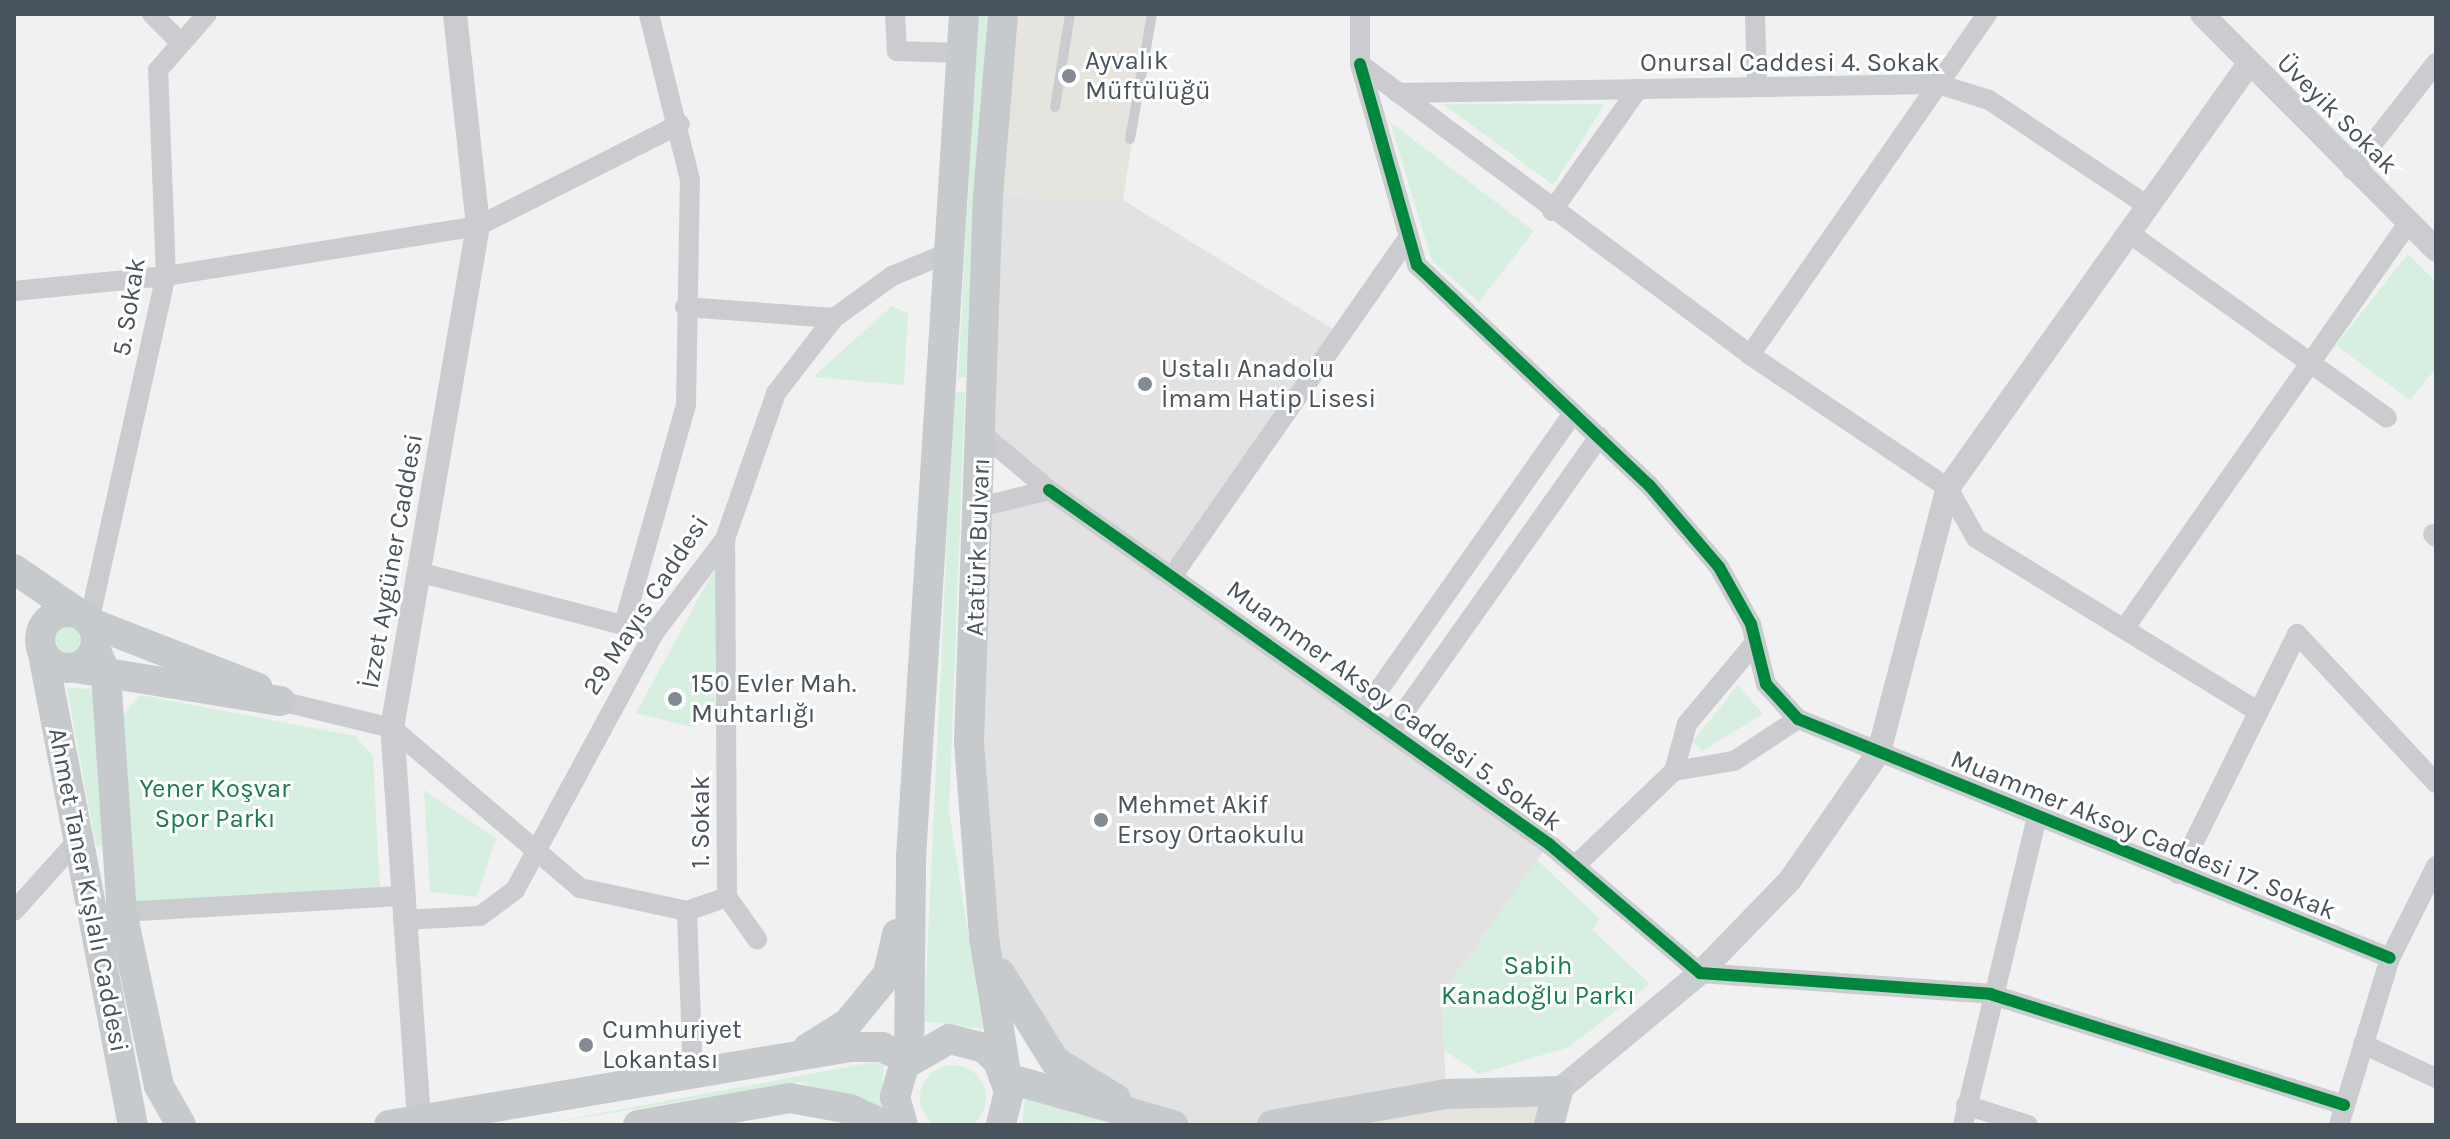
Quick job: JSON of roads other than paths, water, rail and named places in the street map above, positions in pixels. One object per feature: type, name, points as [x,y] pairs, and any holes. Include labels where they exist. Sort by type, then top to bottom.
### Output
[{"type":"main road","name":"Atatürk Bulvarı","points":[[903,1125],[895,1097],[909,1060],[911,857],[964,14]]},
{"type":"main road","name":"Atatürk Bulvarı","points":[[1001,1125],[1007,1078],[984,938],[969,742],[980,507],[988,195],[1003,14]]},
{"type":"main road","points":[[14,569],[90,645],[280,701]]},
{"type":"main road","points":[[41,650],[42,628],[55,615],[90,645],[280,701]]},
{"type":"main road","points":[[14,628],[57,667],[90,645]]},
{"type":"main road","name":"Ahmet Taner Kışlalı Caddesi","points":[[90,645],[122,912],[159,1086],[181,1125]]},
{"type":"main road","name":"Ahmet Taner Kışlalı Caddesi","points":[[41,650],[133,1125]]},
{"type":"main road","points":[[742,1068],[822,1044],[888,974],[911,857]]},
{"type":"main road","points":[[984,938],[1020,1015],[1055,1061],[1162,1123]]},
{"type":"main road","points":[[389,1125],[742,1068],[852,1047],[882,1047],[909,1060],[930,1043],[967,1041],[984,1048],[1007,1078],[1162,1123]]},
{"type":"main road","points":[[1272,1125],[1446,1094],[1558,1091],[1549,1125]]},
{"type":"main road","points":[[638,1125],[790,1098],[850,1109],[884,1125]]},
{"type":"main road","points":[[790,1098],[816,1125]]},
{"type":"street","points":[[152,14],[179,41]]},
{"type":"street","name":"5. Sokak","points":[[90,645],[166,276],[158,70],[179,41],[207,14]]},
{"type":"street","name":"İzzet Aygüner Caddesi","points":[[419,1120],[392,728],[478,226],[455,14]]},
{"type":"street","points":[[624,624],[686,405],[685,307],[690,180],[680,124],[649,14]]},
{"type":"street","points":[[895,14],[897,51],[962,53]]},
{"type":"street","points":[[1360,14],[1360,64],[1405,242],[1438,289],[1599,437],[1719,567],[1741,600],[1766,684],[1798,719],[1734,761],[1674,771]]},
{"type":"street","points":[[1755,14],[1757,87]]},
{"type":"street","points":[[1750,355],[1987,14]]},
{"type":"street","name":"Üveyik Sokak","points":[[2202,14],[2352,170],[2436,250]]},
{"type":"street","points":[[2352,170],[2436,63]]},
{"type":"street","points":[[1360,64],[1552,211],[1750,355],[1948,488],[1976,538],[2256,710]]},
{"type":"street","points":[[1558,1091],[1700,973],[1790,880],[1879,752],[1948,488],[2248,65]]},
{"type":"street","name":"Onursal Caddesi 4. Sokak","points":[[1398,93],[1938,84],[1989,100],[2148,206]]},
{"type":"street","points":[[1552,211],[1638,89]]},
{"type":"street","points":[[14,291],[166,276],[478,226],[680,124]]},
{"type":"street","points":[[2124,629],[2308,362],[2408,224]]},
{"type":"street","points":[[2129,233],[2387,418]]},
{"type":"street","points":[[1173,575],[1405,242]]},
{"type":"street","name":"29 Mayıs Caddesi","points":[[122,912],[402,908],[480,916],[499,907],[654,633],[725,539],[776,393],[834,318],[892,276],[950,252]]},
{"type":"street","points":[[685,307],[834,318]]},
{"type":"street","points":[[1366,708],[1573,414]]},
{"type":"street","name":"Muammer Aksoy Caddesi 5. Sokak","points":[[982,434],[1049,490],[1366,708],[1576,865],[1700,973]]},
{"type":"street","points":[[1393,728],[1599,437]]},
{"type":"street","points":[[980,507],[1049,490]]},
{"type":"street","name":"1. Sokak","points":[[687,911],[727,897],[725,539]]},
{"type":"street","points":[[418,572],[654,633]]},
{"type":"street","points":[[2178,874],[2256,710],[2297,634],[2436,783]]},
{"type":"street","points":[[1576,865],[1674,771],[1687,724],[1754,644]]},
{"type":"street","points":[[280,701],[392,728],[580,888],[687,911],[693,1076]]},
{"type":"street","name":"Muammer Aksoy Caddesi 17. Sokak","points":[[1798,719],[2390,958]]},
{"type":"street","points":[[2028,1125],[1965,1115],[1990,994],[2037,816]]},
{"type":"street","points":[[14,911],[78,840]]},
{"type":"street","points":[[1700,973],[1990,994],[2342,1115],[2390,958],[2436,866]]},
{"type":"street","points":[[727,897],[757,939]]},
{"type":"street","points":[[2363,1044],[2436,1078]]},
{"type":"lane","points":[[1055,107],[1070,14]]},
{"type":"lane","points":[[1130,139],[1152,14]]},
{"type":"place","name":"Ayvalık Müftülüğü","points":[[1069,76]]},
{"type":"place","name":"Ustalı Anadolu İmam Hatip Lisesi","points":[[1145,384]]},
{"type":"place","name":"150 Evler Mah. Muhtarlığı","points":[[675,699]]},
{"type":"place","name":"Mehmet Akif Ersoy Ortaokulu","points":[[1101,820]]},
{"type":"place","name":"Cumhuriyet Lokantası","points":[[586,1045]]},
{"type":"park label","name":"Yener Koşvar Spor Parkı","points":[[215,804]]},
{"type":"park label","name":"Sabih Kanadoğlu Parkı","points":[[1538,981]]}]
